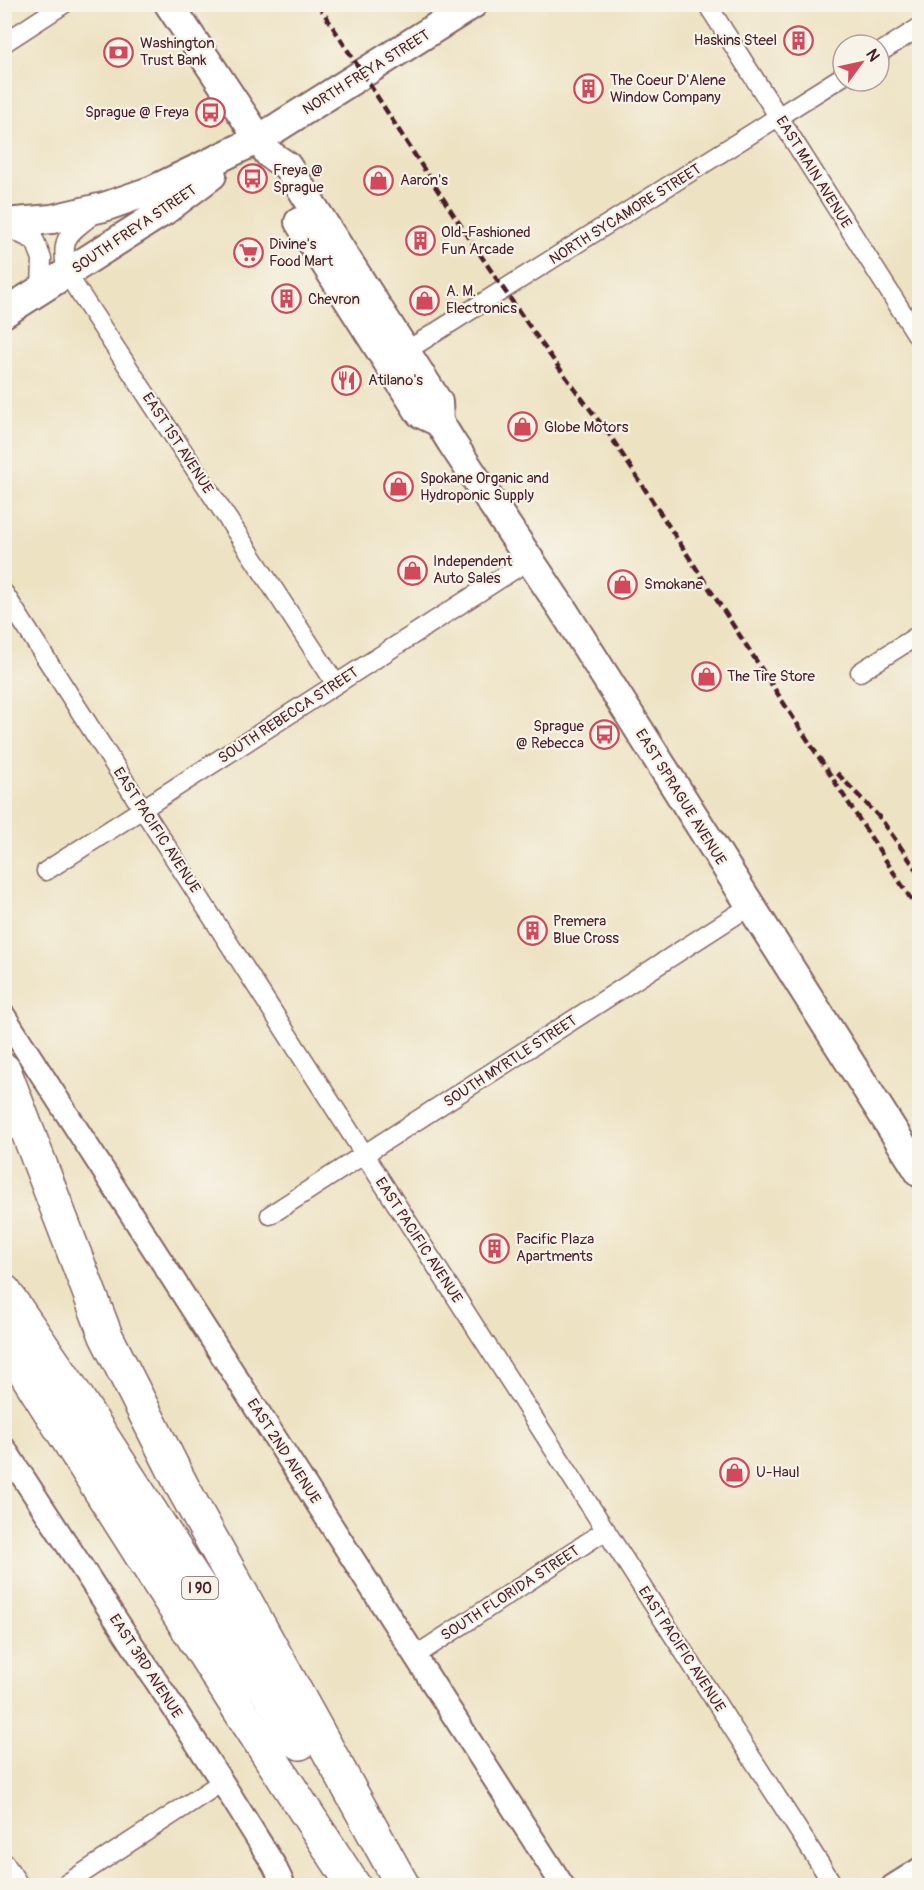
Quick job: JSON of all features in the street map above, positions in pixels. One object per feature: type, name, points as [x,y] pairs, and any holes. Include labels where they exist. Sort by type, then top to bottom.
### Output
[{"type":"highway","points":[[4,1070],[106,1336],[182,1486],[403,1886]]},
{"type":"highway","name":"I 90","points":[[4,1291],[75,1395],[392,1886]]},
{"type":"highway","name":"I 90","points":[[4,1339],[354,1886]]},
{"type":"main road","name":"EAST SPRAGUE AVENUE","points":[[169,4],[264,146],[287,166],[406,351],[438,402],[439,422],[920,1173]]},
{"type":"main road","name":"NORTH FREYA STREET","points":[[264,146],[464,7]]},
{"type":"main road","name":"EAST SPRAGUE AVENUE","points":[[264,146],[270,176],[420,413],[439,422]]},
{"type":"main road","points":[[4,225],[52,219],[104,207],[264,146]]},
{"type":"main road","name":"SOUTH FREYA STREET","points":[[4,314],[264,146]]},
{"type":"street","points":[[4,43],[64,4]]},
{"type":"street","name":"EAST MAIN AVENUE","points":[[707,4],[917,331]]},
{"type":"street","points":[[891,45],[920,27]]},
{"type":"street","name":"NORTH SYCAMORE STREET","points":[[406,351],[831,84]]},
{"type":"street","points":[[67,274],[63,255],[68,235],[104,207]]},
{"type":"street","points":[[4,225],[35,241],[42,259],[41,290]]},
{"type":"street","name":"EAST 1ST AVENUE","points":[[67,274],[336,684]]},
{"type":"street","name":"SOUTH REBECCA STREET","points":[[46,871],[529,560]]},
{"type":"street","name":"EAST PACIFIC AVENUE","points":[[4,593],[834,1886]]},
{"type":"street","points":[[860,672],[920,634]]},
{"type":"street","name":"SOUTH MYRTLE STREET","points":[[270,1215],[750,906]]},
{"type":"street","name":"EAST 2ND AVENUE","points":[[4,1016],[563,1886]]},
{"type":"street","name":"EAST 3RD AVENUE","points":[[4,1448],[222,1782],[274,1865],[284,1886]]},
{"type":"street","name":"SOUTH FLORIDA STREET","points":[[415,1656],[606,1530]]},
{"type":"street","points":[[63,1886],[222,1782]]},
{"type":"street","points":[[4,1862],[20,1886]]},
{"type":"street","points":[[893,1886],[920,1869]]},
{"type":"railway","points":[[318,4],[495,277],[609,434],[920,913]]},
{"type":"railway","points":[[837,773],[881,819],[920,875]]},
{"type":"place","name":"Haskins Steel","points":[[798,40]]},
{"type":"place","name":"Washington Trust Bank","points":[[119,52]]},
{"type":"place","name":"The Coeur D'Alene Window Company","points":[[589,89]]},
{"type":"place","name":"Sprague @ Freya","points":[[210,112]]},
{"type":"place","name":"Freya @ Sprague","points":[[252,179]]},
{"type":"place","name":"Aaron's","points":[[379,180]]},
{"type":"place","name":"Old-Fashioned Fun Arcade","points":[[420,241]]},
{"type":"place","name":"Divine's Food Mart","points":[[248,253]]},
{"type":"place","name":"Chevron","points":[[287,299]]},
{"type":"place","name":"A. M. Electronics","points":[[425,300]]},
{"type":"place","name":"Atilano's","points":[[347,380]]},
{"type":"place","name":"Globe Motors","points":[[523,427]]},
{"type":"place","name":"Spokane Organic and Hydroponic Supply","points":[[399,487]]},
{"type":"place","name":"Independent Auto Sales","points":[[412,570]]},
{"type":"place","name":"Smokane","points":[[623,584]]},
{"type":"place","name":"The Tire Store","points":[[706,676]]},
{"type":"place","name":"Sprague @ Rebecca","points":[[605,735]]},
{"type":"place","name":"Premera Blue Cross","points":[[532,930]]},
{"type":"place","name":"Pacific Plaza Apartments","points":[[495,1248]]},
{"type":"place","name":"U-Haul","points":[[735,1472]]}]
